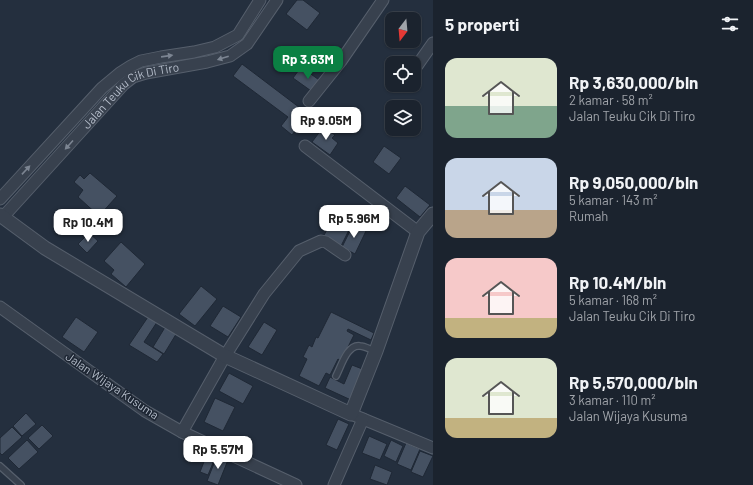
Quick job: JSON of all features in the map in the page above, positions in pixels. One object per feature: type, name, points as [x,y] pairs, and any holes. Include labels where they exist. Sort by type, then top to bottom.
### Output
[{"type":"street","points":[[247,44],[238,35],[260,0]]},
{"type":"street","name":"Jalan Teuku Cik Di Tiro","points":[[1,217],[124,84],[133,77],[146,72],[207,62],[230,56],[247,44],[277,0]]},
{"type":"street","points":[[309,101],[341,61],[383,0]]},
{"type":"street","name":"Jalan Teuku Cik Di Tiro","points":[[0,199],[102,88],[126,69],[141,61],[215,47],[238,35]]},
{"type":"street","points":[[421,60],[433,43]]},
{"type":"street","points":[[141,61],[146,72]]},
{"type":"street","points":[[305,146],[418,232]]},
{"type":"street","points":[[339,483],[376,352],[418,232],[433,214]]},
{"type":"street","points":[[1,217],[52,252],[225,356],[357,416],[433,448]]},
{"type":"street","points":[[182,432],[225,356],[264,294],[299,251],[321,241],[326,242],[345,255]]},
{"type":"street","name":"Jalan Wijaya Kusuma","points":[[0,307],[145,411],[182,432],[296,485]]},
{"type":"lane","points":[[336,376],[349,351],[354,347],[360,346],[376,352]]},
{"type":"lane","points":[[0,466],[21,485]]},
{"type":"building","points":[[297,0],[303,0],[320,13],[307,30],[286,14]]},
{"type":"building","points":[[242,64],[308,114],[292,135],[281,126],[288,117],[233,76]]},
{"type":"building","points":[[301,67],[322,82],[314,93],[293,78]]},
{"type":"building","points":[[326,129],[335,135],[332,138],[338,143],[330,155],[312,142],[321,130],[323,132]]},
{"type":"building","points":[[384,146],[401,158],[389,174],[373,162]]},
{"type":"building","points":[[90,173],[117,196],[99,216],[78,197],[83,190],[74,182],[80,175],[84,179]]},
{"type":"building","points":[[405,186],[430,205],[420,217],[396,198]]},
{"type":"building","points":[[336,213],[353,222],[341,246],[323,237]]},
{"type":"building","points":[[353,225],[366,231],[355,254],[342,247]]},
{"type":"building","points":[[89,233],[98,241],[87,253],[78,244]]},
{"type":"building","points":[[121,242],[145,264],[126,287],[111,274],[114,270],[104,261]]},
{"type":"building","points":[[201,286],[217,299],[195,326],[179,314]]},
{"type":"building","points":[[223,306],[241,317],[228,337],[210,326]]},
{"type":"building","points":[[331,312],[374,333],[371,340],[348,329],[347,331],[354,335],[341,361],[338,359],[330,375],[326,373],[319,386],[299,376],[307,359],[303,357],[309,345],[312,347],[316,337],[318,338]]},
{"type":"building","points":[[150,314],[159,319],[144,342],[163,354],[157,362],[129,345]]},
{"type":"building","points":[[76,317],[98,332],[84,352],[62,337]]},
{"type":"building","points":[[264,322],[277,330],[262,355],[248,347]]},
{"type":"building","points":[[167,324],[178,331],[164,354],[153,347]]},
{"type":"building","points":[[352,365],[365,370],[351,400],[325,388],[330,377],[344,384]]},
{"type":"building","points":[[229,373],[253,386],[243,404],[219,391]]},
{"type":"building","points":[[215,398],[235,407],[223,431],[204,422]]},
{"type":"building","points":[[26,413],[36,424],[22,436],[13,426]]},
{"type":"building","points":[[338,419],[349,424],[337,450],[326,445]]},
{"type":"building","points":[[42,425],[53,436],[39,449],[28,438]]},
{"type":"building","points":[[12,427],[22,437],[2,455],[0,453],[0,438]]},
{"type":"building","points":[[369,436],[387,444],[380,460],[362,453]]},
{"type":"building","points":[[27,440],[38,452],[19,469],[8,458]]},
{"type":"building","points":[[391,440],[403,446],[396,462],[384,456]]},
{"type":"building","points":[[406,443],[420,449],[411,470],[397,464]]},
{"type":"building","points":[[420,451],[433,456],[423,477],[411,472]]},
{"type":"building","points":[[207,454],[215,458],[208,475],[200,472]]},
{"type":"building","points":[[217,456],[228,460],[218,485],[207,481]]},
{"type":"building","points":[[375,465],[392,472],[387,485],[370,479]]}]
